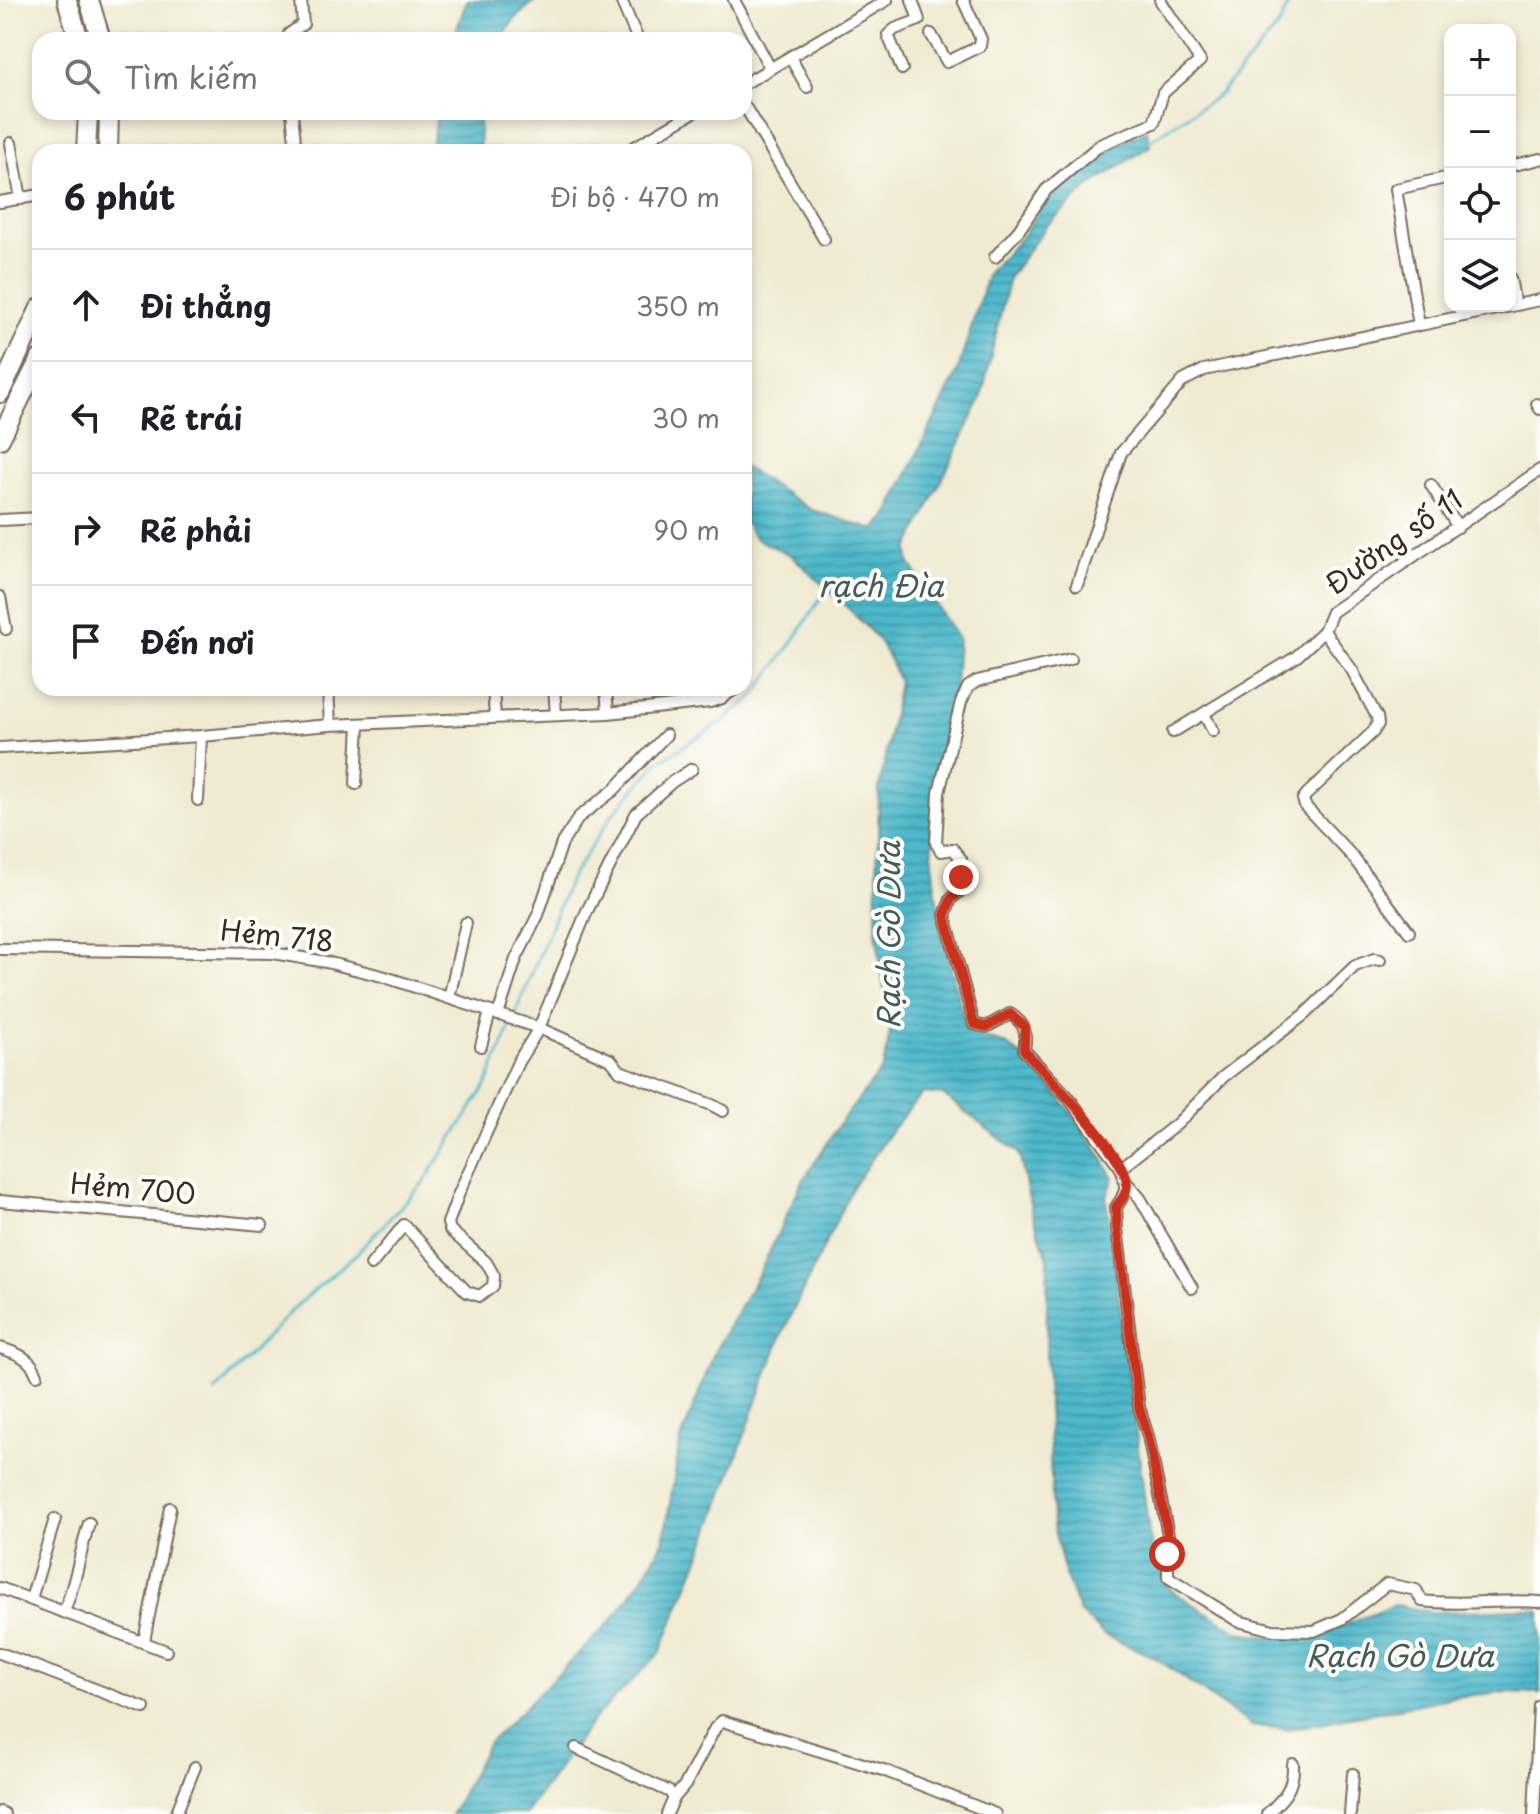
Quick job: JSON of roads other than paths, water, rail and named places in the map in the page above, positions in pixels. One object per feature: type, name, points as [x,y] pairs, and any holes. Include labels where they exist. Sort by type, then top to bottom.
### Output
[{"type":"highway","points":[[67,0],[77,32]]},
{"type":"highway","points":[[89,0],[99,32]]},
{"type":"highway","points":[[86,144],[88,120]]},
{"type":"highway","points":[[108,144],[109,120]]},
{"type":"highway","points":[[0,393],[32,325]]},
{"type":"highway","points":[[0,439],[32,375]]},
{"type":"street","points":[[292,32],[303,24],[301,0]]},
{"type":"street","points":[[621,0],[635,32]]},
{"type":"street","points":[[734,0],[751,32]]},
{"type":"street","points":[[752,79],[869,4],[887,0]]},
{"type":"street","points":[[902,69],[888,35],[919,20],[912,0]]},
{"type":"street","points":[[931,34],[947,62],[980,46],[981,39],[963,0]]},
{"type":"street","points":[[995,257],[1019,230],[1046,190],[1100,145],[1154,123],[1163,93],[1200,61],[1160,0]]},
{"type":"street","points":[[752,34],[770,68]]},
{"type":"street","points":[[790,57],[807,87]]},
{"type":"street","points":[[293,120],[295,144]]},
{"type":"street","points":[[671,120],[673,124]]},
{"type":"street","points":[[639,144],[680,120]]},
{"type":"street","points":[[752,120],[824,239]]},
{"type":"street","points":[[11,143],[21,199]]},
{"type":"street","points":[[1516,165],[1540,159]]},
{"type":"street","points":[[1419,325],[1396,189],[1444,178]]},
{"type":"street","points":[[0,202],[32,197]]},
{"type":"street","points":[[1516,305],[1540,300]]},
{"type":"street","points":[[1077,585],[1121,453],[1183,381],[1204,370],[1481,312]]},
{"type":"street","name":"Đường số 11","points":[[1409,932],[1352,856],[1305,806],[1303,799],[1378,724],[1352,670],[1324,631],[1332,612],[1540,470]]},
{"type":"street","points":[[1431,485],[1458,527]]},
{"type":"street","points":[[0,520],[32,518]]},
{"type":"street","points":[[0,597],[6,629]]},
{"type":"street","points":[[1173,732],[1296,657],[1324,631]]},
{"type":"street","points":[[1071,659],[977,681],[968,687],[961,702],[939,793],[936,843],[941,851],[953,849],[961,859],[960,891],[951,899],[945,915],[974,1024],[986,1027],[1010,1014],[1025,1027],[1024,1050],[1067,1096],[1121,1168],[1127,1183],[1140,1198],[1192,1288]]},
{"type":"street","points":[[328,696],[330,725]]},
{"type":"street","points":[[494,696],[495,717]]},
{"type":"street","points":[[555,696],[556,714]]},
{"type":"street","points":[[607,696],[608,713]]},
{"type":"street","points":[[0,748],[330,725],[608,713],[685,706],[725,696]]},
{"type":"street","points":[[1204,714],[1213,731]]},
{"type":"street","points":[[356,784],[359,724]]},
{"type":"street","points":[[481,1046],[516,959],[538,915],[562,843],[579,817],[614,790],[666,735]]},
{"type":"street","points":[[198,800],[201,736]]},
{"type":"street","points":[[371,1265],[404,1225],[467,1292],[480,1296],[493,1286],[494,1276],[486,1262],[450,1230],[448,1223],[486,1129],[518,1062],[539,1028],[587,911],[636,814],[692,769]]},
{"type":"street","points":[[449,998],[466,923]]},
{"type":"street","name":"Hẻm 718","points":[[0,949],[273,953],[326,962],[382,976],[539,1028],[611,1060],[620,1071],[723,1111]]},
{"type":"street","points":[[1121,1168],[1178,1123],[1223,1077],[1305,1014],[1355,966],[1380,960]]},
{"type":"street","points":[[1127,1183],[1124,1197],[1116,1207],[1117,1228],[1139,1407],[1168,1535],[1168,1577],[1238,1621],[1273,1630],[1314,1631],[1342,1619],[1387,1584],[1416,1590],[1422,1601],[1470,1604],[1505,1599],[1540,1602]]},
{"type":"street","name":"Hẻm 700","points":[[0,1201],[262,1225]]},
{"type":"street","points":[[0,1348],[23,1356],[37,1375]]},
{"type":"street","points":[[144,1641],[170,1508]]},
{"type":"street","points":[[31,1599],[55,1519]]},
{"type":"street","points":[[64,1611],[76,1580],[78,1559],[89,1523]]},
{"type":"street","points":[[0,1588],[166,1651]]},
{"type":"street","points":[[0,1653],[144,1708]]},
{"type":"street","points":[[1534,1814],[1539,1706]]},
{"type":"street","points":[[667,1814],[715,1728],[722,1721],[883,1770],[995,1814]]},
{"type":"street","points":[[576,1748],[670,1792],[674,1798]]},
{"type":"street","points":[[1267,1814],[1286,1797],[1293,1778],[1293,1764]]},
{"type":"street","points":[[176,1814],[195,1767]]},
{"type":"street","points":[[1350,1814],[1353,1774]]},
{"type":"water","points":[[467,0],[535,0],[506,32],[456,32]]},
{"type":"water","points":[[436,120],[479,120],[480,144],[432,144]]},
{"type":"water","points":[[1147,130],[1150,146],[1091,185],[1046,226],[1009,277],[981,400],[908,549],[909,562],[958,639],[954,698],[935,780],[932,862],[941,930],[966,1028],[978,1036],[1010,1047],[1040,1074],[1081,1125],[1114,1178],[1106,1198],[1149,1533],[1155,1561],[1172,1591],[1239,1632],[1270,1637],[1319,1635],[1395,1605],[1432,1612],[1540,1611],[1540,1693],[1502,1692],[1455,1697],[1289,1729],[1252,1726],[1156,1658],[1104,1635],[1080,1613],[1065,1574],[1053,1525],[1046,1353],[1048,1259],[1032,1213],[1019,1153],[943,1095],[923,1093],[893,1128],[852,1188],[781,1336],[704,1546],[660,1653],[594,1719],[525,1814],[451,1814],[487,1745],[612,1620],[644,1576],[664,1540],[680,1442],[715,1351],[761,1270],[801,1184],[840,1123],[883,1068],[890,1032],[876,931],[879,790],[899,682],[878,639],[850,610],[791,555],[756,539],[752,533],[752,472],[812,510],[874,530],[886,518],[957,373],[988,273],[1021,238],[1044,205],[1087,163],[1111,147]]},
{"type":"waterway","points":[[1148,142],[1219,95],[1280,24],[1290,0]]},
{"type":"waterway","name":"rạch Đìa","points":[[215,1392],[294,1308],[356,1254],[425,1181],[487,1084],[570,879],[611,816],[658,762],[722,722],[754,696],[827,588]]},
{"type":"water label","name":"Rạch Gò Dưa","points":[[890,935]]},
{"type":"water label","name":"Rạch Gò Dưa","points":[[1400,1657]]}]
